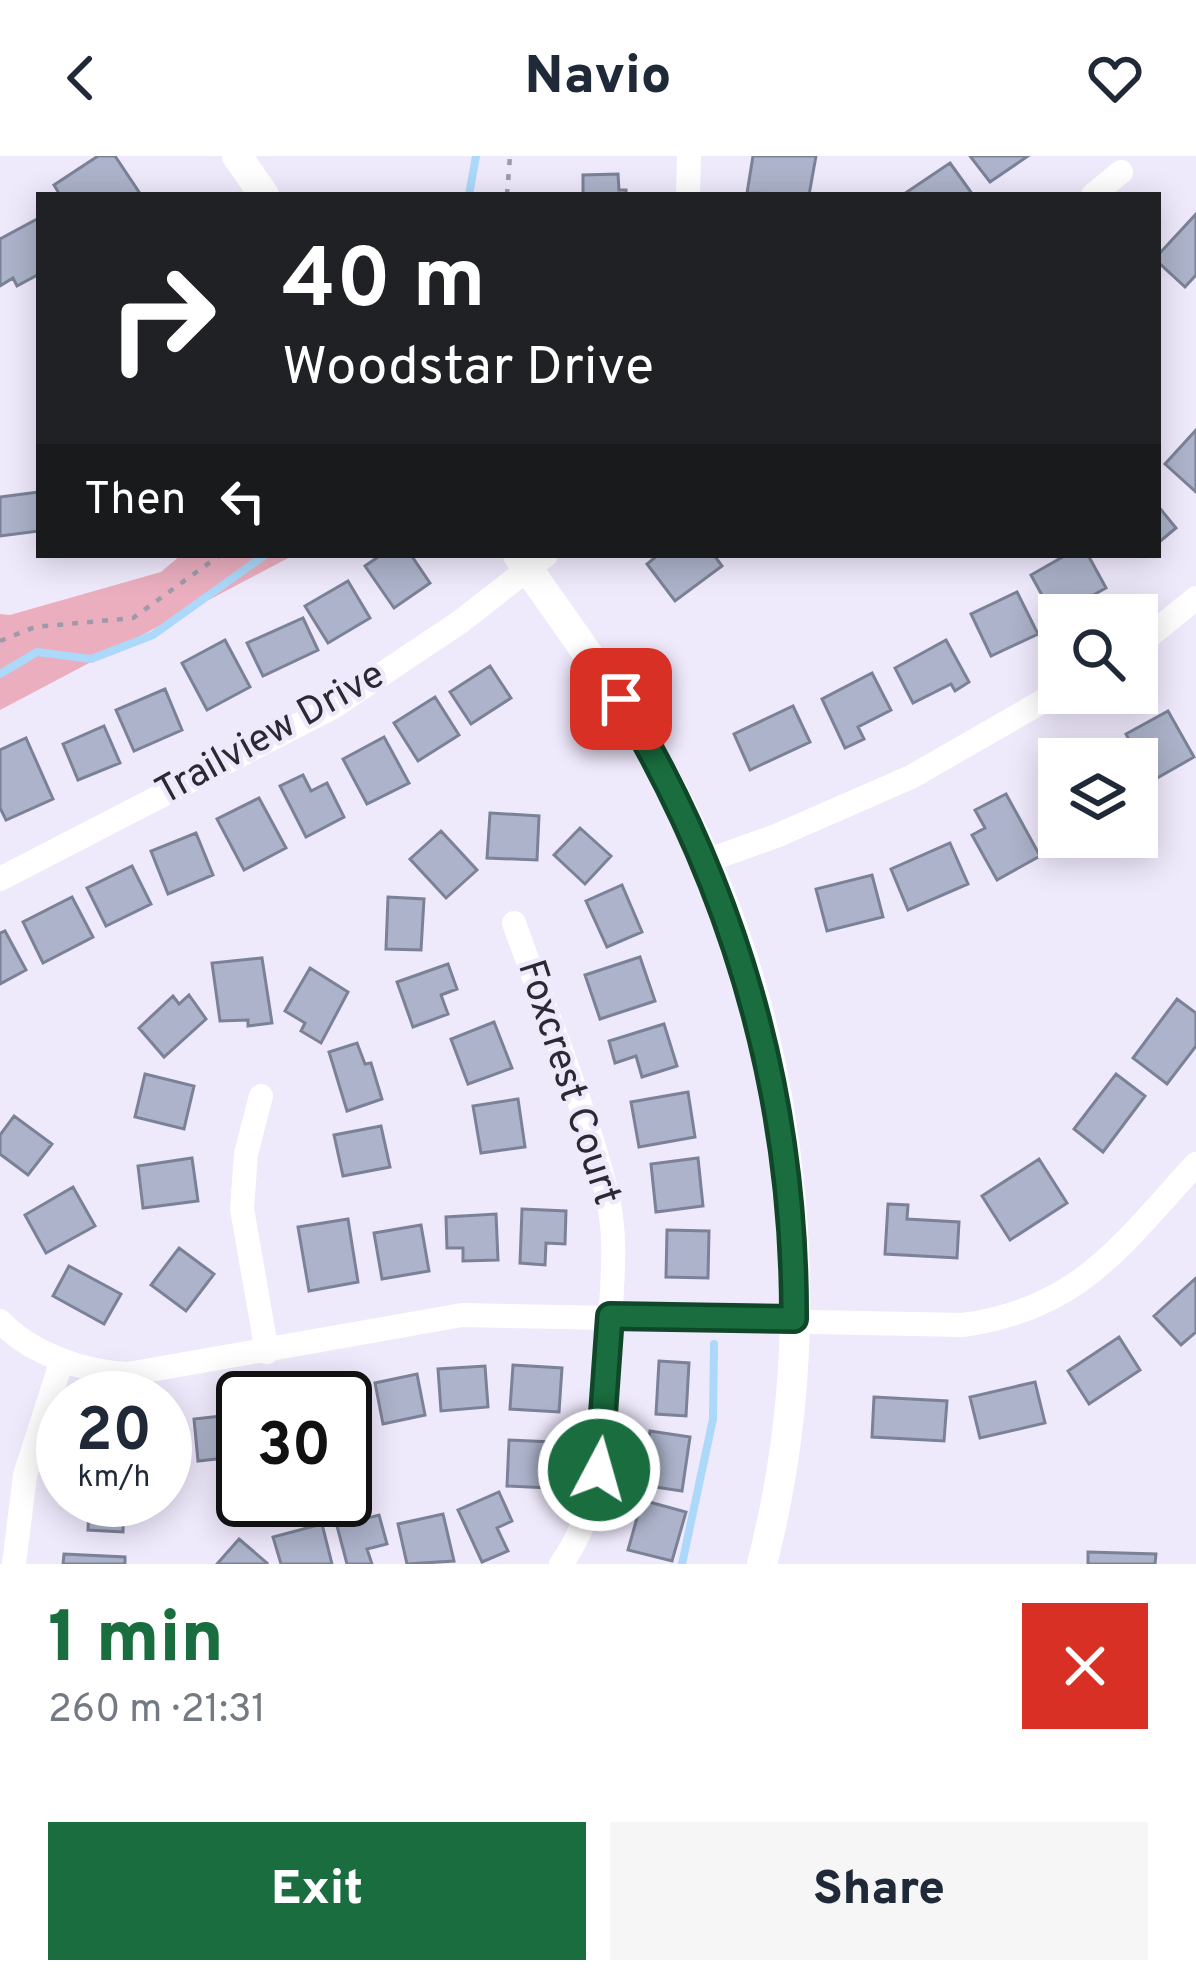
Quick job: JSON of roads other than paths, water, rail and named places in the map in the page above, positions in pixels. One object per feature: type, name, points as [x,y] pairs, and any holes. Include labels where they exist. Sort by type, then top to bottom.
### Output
[{"type":"street","points":[[238,156],[262,192]]},
{"type":"street","points":[[688,192],[689,156]]},
{"type":"street","points":[[1097,192],[1121,172]]},
{"type":"street","points":[[530,559],[621,699],[687,818],[741,958],[774,1084],[789,1181],[794,1319],[780,1486],[762,1564]]},
{"type":"street","name":"Trailview Drive","points":[[0,879],[333,706],[460,622],[530,559]]},
{"type":"street","points":[[1158,629],[1196,598]]},
{"type":"street","points":[[706,861],[911,777],[1038,704]]},
{"type":"street","name":"Foxcrest Court","points":[[514,923],[606,1190],[614,1231],[599,1470],[588,1510],[561,1564]]},
{"type":"street","points":[[261,1096],[246,1154],[242,1209],[267,1352]]},
{"type":"street","points":[[0,1321],[62,1360],[100,1373],[128,1374],[462,1315],[963,1325],[1017,1314],[1075,1287],[1106,1261],[1196,1163]]},
{"type":"street","points":[[14,1564],[25,1474],[62,1360]]},
{"type":"waterway","points":[[470,192],[476,156]]},
{"type":"waterway","points":[[0,674],[37,652],[91,659],[153,635],[261,558]]},
{"type":"waterway","points":[[682,1564],[713,1419],[714,1344]]}]
